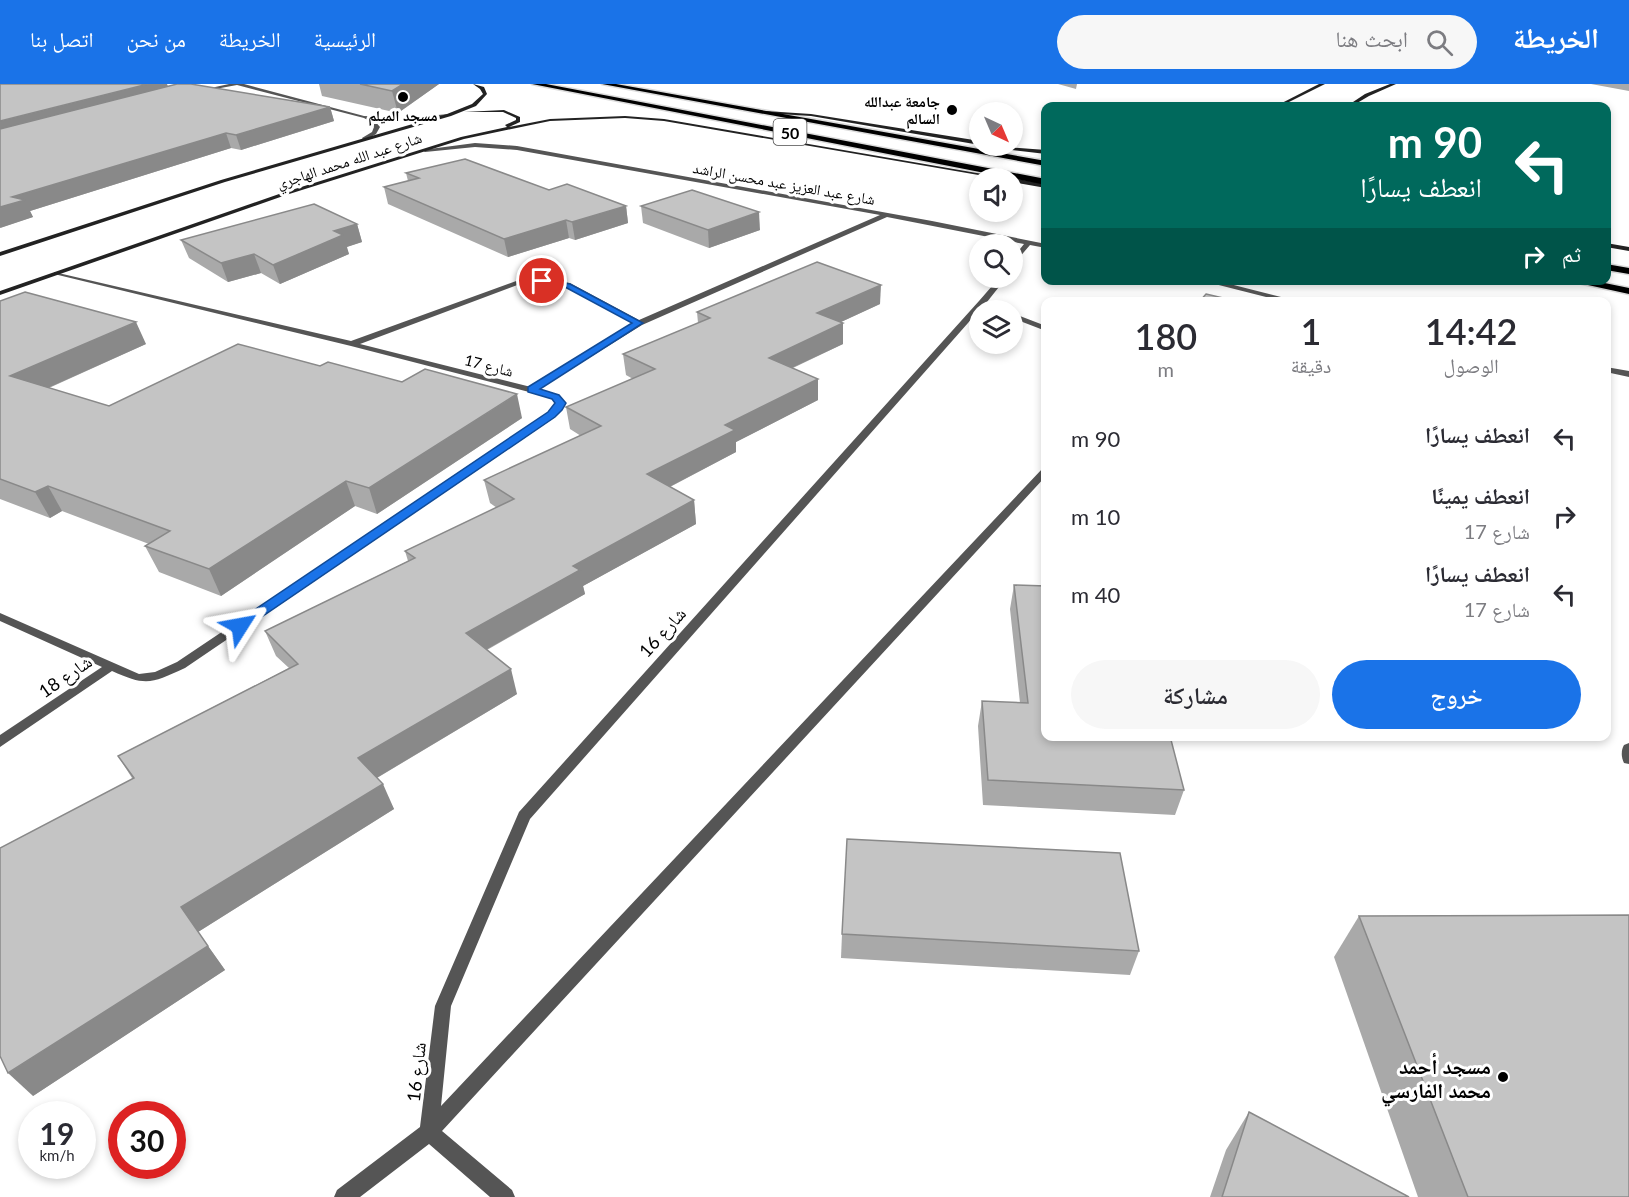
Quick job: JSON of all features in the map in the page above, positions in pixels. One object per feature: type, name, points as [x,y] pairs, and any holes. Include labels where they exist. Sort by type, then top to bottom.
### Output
[{"type":"highway","name":"50","points":[[535,84],[1041,183]]},
{"type":"highway","name":"50","points":[[605,84],[1041,163]]},
{"type":"highway","points":[[1611,259],[1629,261]]},
{"type":"highway","points":[[1611,268],[1629,271]]},
{"type":"highway","points":[[1597,285],[1629,291]]},
{"type":"main road","name":"شارع عبد الله محمد الهاجري","points":[[0,254],[223,181],[449,115],[474,105],[485,94],[482,87],[475,84]]},
{"type":"main road","points":[[1286,102],[1323,84]]},
{"type":"main road","points":[[1356,102],[1394,84]]},
{"type":"main road","points":[[449,115],[492,110],[514,114],[518,117],[518,121],[500,129]]},
{"type":"main road","points":[[765,112],[811,115],[969,141]]},
{"type":"main road","name":"شارع عبد الله محمد الهاجري","points":[[0,294],[284,194],[500,129],[550,120],[625,117],[664,120],[969,172]]},
{"type":"main road","points":[[1023,149],[1041,151]]},
{"type":"main road","points":[[1023,181],[1041,183]]},
{"type":"main road","points":[[1611,246],[1629,249]]},
{"type":"street","points":[[189,93],[237,84],[364,117],[373,121],[377,126],[374,133],[364,140]]},
{"type":"street","points":[[364,117],[404,119],[449,115]]},
{"type":"street","name":"شارع عبد العزيز عبد محسن الراشد","points":[[500,129],[491,135],[492,139],[517,148]]},
{"type":"street","name":"شارع عبد العزيز عبد محسن الراشد","points":[[425,150],[475,145],[517,148],[1041,245]]},
{"type":"street","name":"شارع 17","points":[[56,273],[532,390],[639,323],[886,215]]},
{"type":"street","points":[[1023,250],[1028,243]]},
{"type":"street","points":[[352,344],[519,282],[542,281],[567,285],[639,323]]},
{"type":"street","points":[[1224,285],[1276,297]]},
{"type":"street","name":"شارع 16","points":[[984,300],[994,288]]},
{"type":"street","name":"شارع 16","points":[[429,1132],[443,1006],[524,816],[969,318]]},
{"type":"street","points":[[1023,319],[1041,326]]},
{"type":"street","points":[[1611,370],[1629,374]]},
{"type":"street","points":[[110,667],[138,678],[146,678],[157,676],[181,665],[559,408],[561,403],[556,397],[532,390]]},
{"type":"street","name":"شارع 16","points":[[429,1132],[1041,475]]},
{"type":"street","name":"شارع 18","points":[[0,617],[110,667]]},
{"type":"street","name":"شارع 18","points":[[0,742],[110,667]]},
{"type":"street","points":[[1629,748],[1629,759]]},
{"type":"street","points":[[344,1197],[429,1132],[505,1197]]},
{"type":"building","points":[[0,84],[148,84],[0,121]]},
{"type":"building","points":[[177,84],[191,84],[330,107],[236,135],[226,133],[12,197],[25,200],[0,207],[0,129]]},
{"type":"building","points":[[360,84],[403,84],[392,91]]},
{"type":"building","points":[[465,159],[549,190],[567,184],[626,206],[572,222],[566,220],[504,239],[384,187],[419,178],[406,173]]},
{"type":"building","points":[[692,190],[759,212],[708,230],[641,206]]},
{"type":"building","points":[[314,204],[357,224],[334,231],[343,235],[273,265],[254,254],[221,263],[181,240]]},
{"type":"building","points":[[817,262],[881,285],[817,313],[843,323],[769,358],[818,379],[725,425],[735,430],[647,474],[694,500],[573,566],[580,570],[466,633],[511,669],[358,758],[383,784],[181,907],[208,946],[8,1073],[0,1056],[0,848],[134,778],[118,756],[298,664],[265,631],[415,558],[405,551],[514,499],[484,480],[601,426],[566,407],[655,369],[623,354],[710,318],[697,312]]},
{"type":"building","points":[[25,292],[136,322],[10,376],[109,406],[238,344],[320,366],[328,362],[402,382],[425,369],[517,394],[369,488],[346,481],[209,569],[145,546],[170,531],[48,486],[35,492],[0,479],[0,301]]},
{"type":"building","points":[[1206,294],[1219,297],[1203,297]]},
{"type":"building","points":[[1014,585],[1041,586],[1041,741],[1171,741],[1184,790],[988,780],[982,701],[1028,703]]},
{"type":"building","points":[[847,839],[1120,853],[1139,951],[842,934]]},
{"type":"building","name":"مسجد أحمد محمد الفارسي","points":[[1629,915],[1629,1197],[1468,1197],[1359,916]]},
{"type":"building","points":[[1249,1112],[1409,1197],[1222,1197]]},
{"type":"place","name":"مسجد الميلم","points":[[403,97]]},
{"type":"place","name":"جامعة عبدالله السالم","points":[[952,110]]},
{"type":"place","name":"مسجد أحمد محمد الفارسي","points":[[1503,1077]]},
{"type":"route","points":[[240,626],[552,415],[561,403],[556,397],[532,390],[639,323],[567,285],[542,281]]}]
